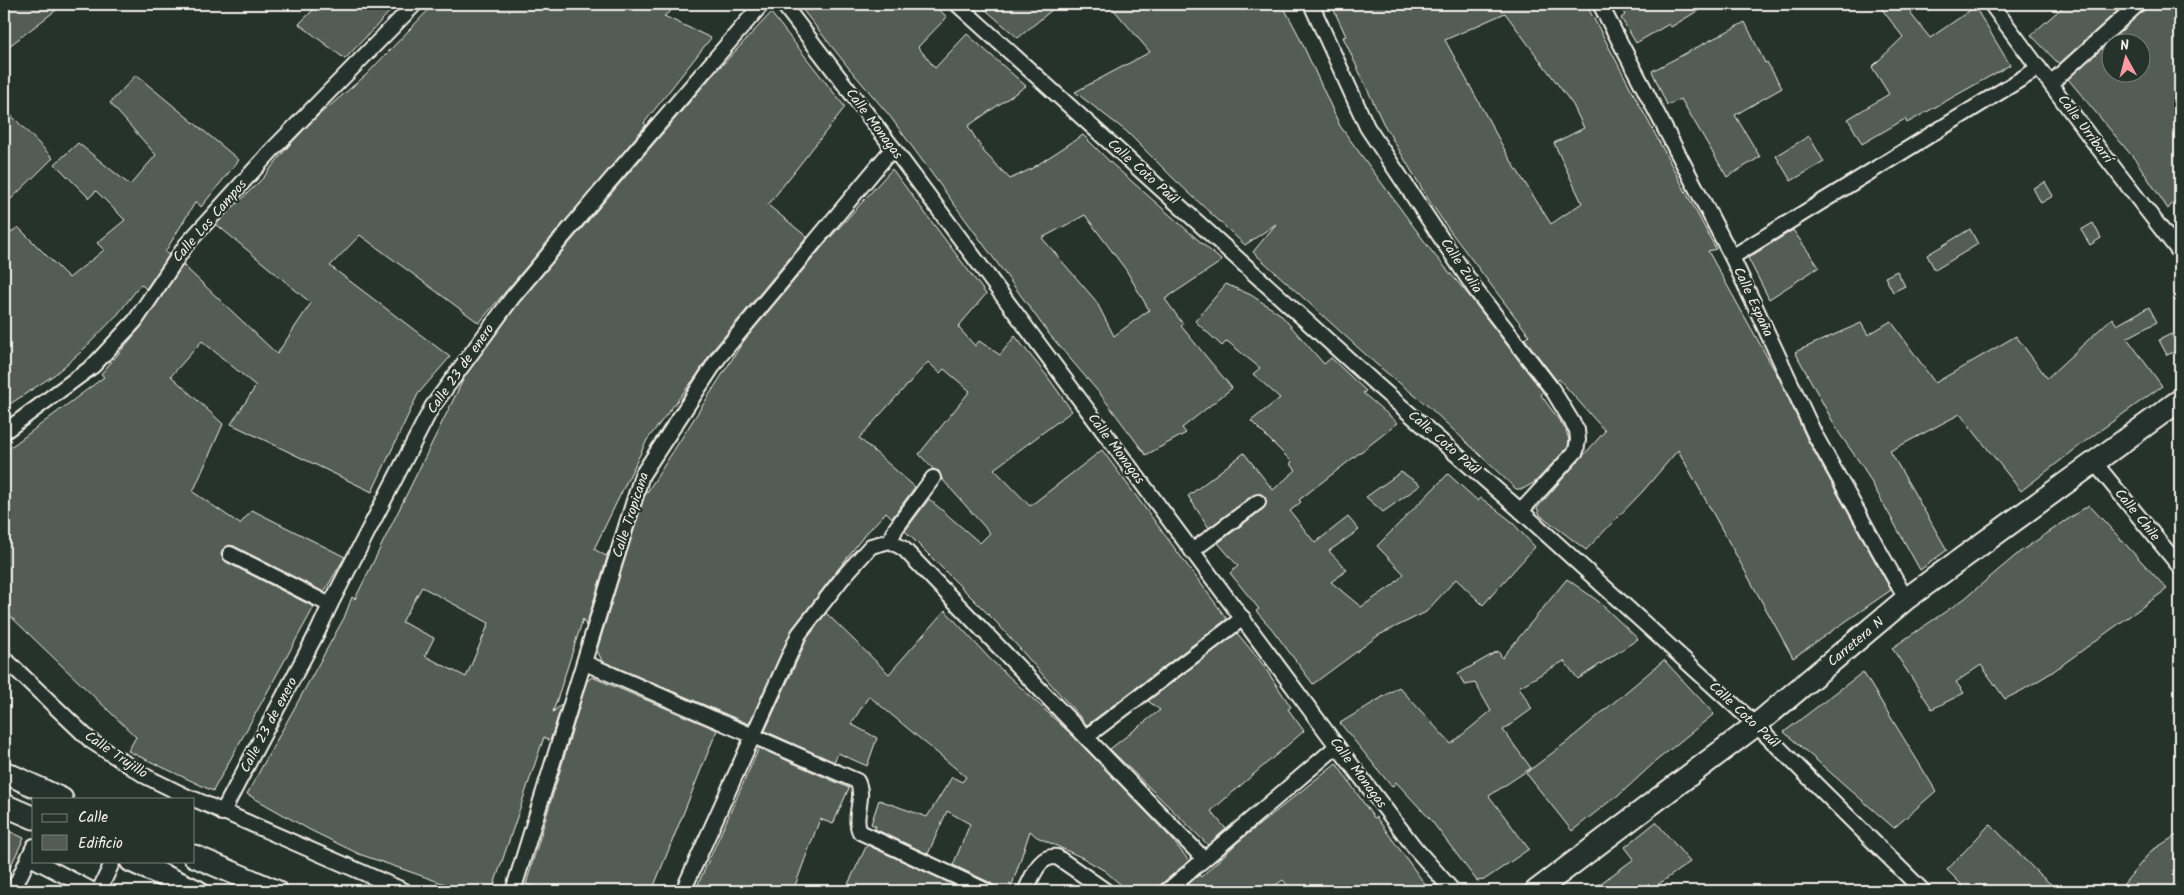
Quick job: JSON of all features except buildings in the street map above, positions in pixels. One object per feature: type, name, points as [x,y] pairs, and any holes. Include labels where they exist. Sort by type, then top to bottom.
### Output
[{"type":"main road","name":"Carretera N","points":[[1536,891],[1756,725],[1906,599],[2180,400]]},
{"type":"main road","points":[[4,772],[60,798]]},
{"type":"main road","points":[[4,805],[32,817]]},
{"type":"main road","points":[[195,856],[276,891]]},
{"type":"main road","points":[[133,862],[197,891]]},
{"type":"street","name":"Calle Los Campos","points":[[4,432],[93,366],[135,321],[186,245],[273,149],[415,4]]},
{"type":"street","name":"Calle 23 de enero","points":[[222,813],[314,639],[432,407],[512,298],[762,4]]},
{"type":"street","name":"Calle Monagas","points":[[783,4],[893,148],[1337,746],[1415,848],[1453,891]]},
{"type":"street","name":"Calle Coto Paúl","points":[[956,4],[1378,386],[1521,511],[1756,725],[1923,891]]},
{"type":"street","name":"Calle Zulia","points":[[1311,4],[1368,127],[1476,289],[1552,389],[1577,430],[1576,451],[1521,511]]},
{"type":"street","name":"Calle España","points":[[1600,4],[1732,257],[1815,435],[1906,599]]},
{"type":"street","name":"Calle Urribarrí","points":[[1991,4],[2052,83],[2093,141],[2180,252]]},
{"type":"street","points":[[2052,83],[2138,4]]},
{"type":"street","points":[[1732,257],[2040,68]]},
{"type":"street","name":"Calle Tropicana","points":[[513,891],[642,475],[719,357],[893,148]]},
{"type":"street","name":"Calle Chile","points":[[2094,462],[2180,567]]},
{"type":"street","points":[[890,541],[896,528],[933,478]]},
{"type":"street","points":[[1192,551],[1258,502]]},
{"type":"street","points":[[682,891],[799,634],[844,576],[871,546],[890,541],[904,549],[1203,858]]},
{"type":"street","points":[[230,554],[330,605]]},
{"type":"street","points":[[1086,738],[1243,618]]},
{"type":"street","name":"Calle Trujillo","points":[[4,658],[91,741],[146,777],[191,798]]},
{"type":"street","points":[[585,663],[857,781],[861,788],[856,823],[860,832],[987,891]]},
{"type":"street","points":[[1167,891],[1203,858],[1337,746]]},
{"type":"street","name":"Calle Trujillo","points":[[195,800],[406,891]]},
{"type":"street","points":[[1025,891],[1042,859],[1049,856],[1057,857],[1106,891]]},
{"type":"street","points":[[14,891],[32,858]]},
{"type":"street","points":[[43,862],[94,891]]},
{"type":"street","points":[[99,891],[113,862]]}]
